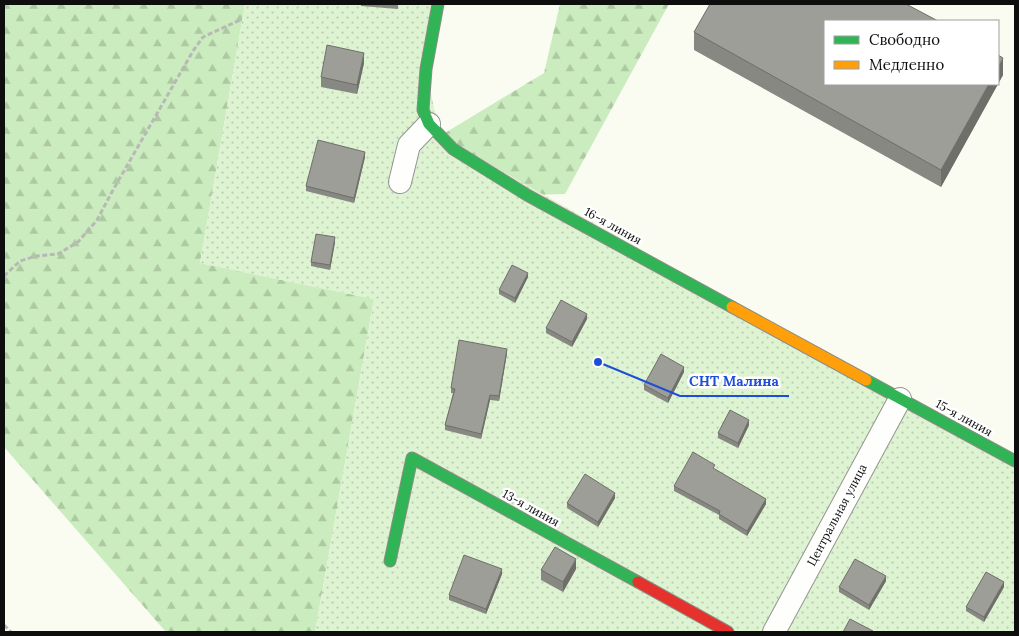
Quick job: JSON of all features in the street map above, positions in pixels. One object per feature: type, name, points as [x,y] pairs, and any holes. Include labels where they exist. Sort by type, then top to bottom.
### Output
[{"type":"street","points":[[400,182],[409,145],[429,124],[423,110],[438,4]]},
{"type":"street","name":"16-я линия","points":[[429,124],[453,149],[528,195],[900,399]]},
{"type":"street","name":"15-я линия","points":[[900,399],[1015,461]]},
{"type":"street","name":"Центральная улица","points":[[774,632],[900,399]]},
{"type":"street","name":"13-я линия","points":[[390,561],[412,458],[728,632]]},
{"type":"path","points":[[4,276],[20,261],[36,256],[58,254],[78,242],[97,220],[112,190],[203,37],[240,20]]},
{"type":"path","points":[[4,624],[11,632]]},
{"type":"green space","points":[[4,4],[245,4],[200,263],[374,299],[315,632],[166,632],[4,447]]},
{"type":"green space","points":[[245,4],[438,4],[426,69],[440,136],[1015,461],[1015,632],[315,632],[374,299],[200,263]]},
{"type":"green space","points":[[560,4],[669,4],[565,194],[527,195],[440,136],[544,73]]},
{"type":"building","points":[[710,4],[906,4],[936,20],[824,20],[824,85],[988,85],[941,170],[694,32]]},
{"type":"building","points":[[327,45],[364,53],[357,85],[321,77]]},
{"type":"building","points":[[999,56],[1003,58],[999,66]]},
{"type":"building","points":[[318,140],[365,152],[354,198],[306,186]]},
{"type":"building","points":[[316,234],[335,237],[330,265],[311,262]]},
{"type":"building","points":[[512,265],[528,273],[515,298],[499,290]]},
{"type":"building","points":[[561,300],[587,314],[572,342],[546,328]]},
{"type":"building","points":[[459,340],[507,349],[499,396],[490,395],[481,434],[445,425],[455,389],[451,388]]},
{"type":"building","points":[[661,354],[684,367],[668,398],[644,385]]},
{"type":"building","points":[[730,410],[749,420],[738,443],[718,433]]},
{"type":"building","points":[[693,452],[715,465],[713,468],[766,499],[747,531],[719,514],[720,511],[674,486]]},
{"type":"building","points":[[585,474],[615,493],[598,522],[567,503]]},
{"type":"building","points":[[555,547],[576,559],[563,582],[541,570]]},
{"type":"building","points":[[464,555],[502,569],[486,609],[449,595]]},
{"type":"building","points":[[855,559],[886,576],[869,605],[839,587]]},
{"type":"building","points":[[986,572],[1004,582],[984,617],[966,607]]},
{"type":"building","points":[[850,619],[873,631],[843,632]]},
{"type":"traffic: fast","points":[[438,4],[426,69],[423,110],[429,124],[453,149],[527,195],[732,307]]},
{"type":"traffic: fast","points":[[866,380],[1015,461]]},
{"type":"traffic: fast","points":[[390,561],[412,458],[638,582]]},
{"type":"traffic: slow","points":[[732,307],[866,380]]},
{"type":"traffic: jam","points":[[638,582],[728,632]]},
{"type":"place","name":"СНТ Малина","points":[[598,362]]}]
